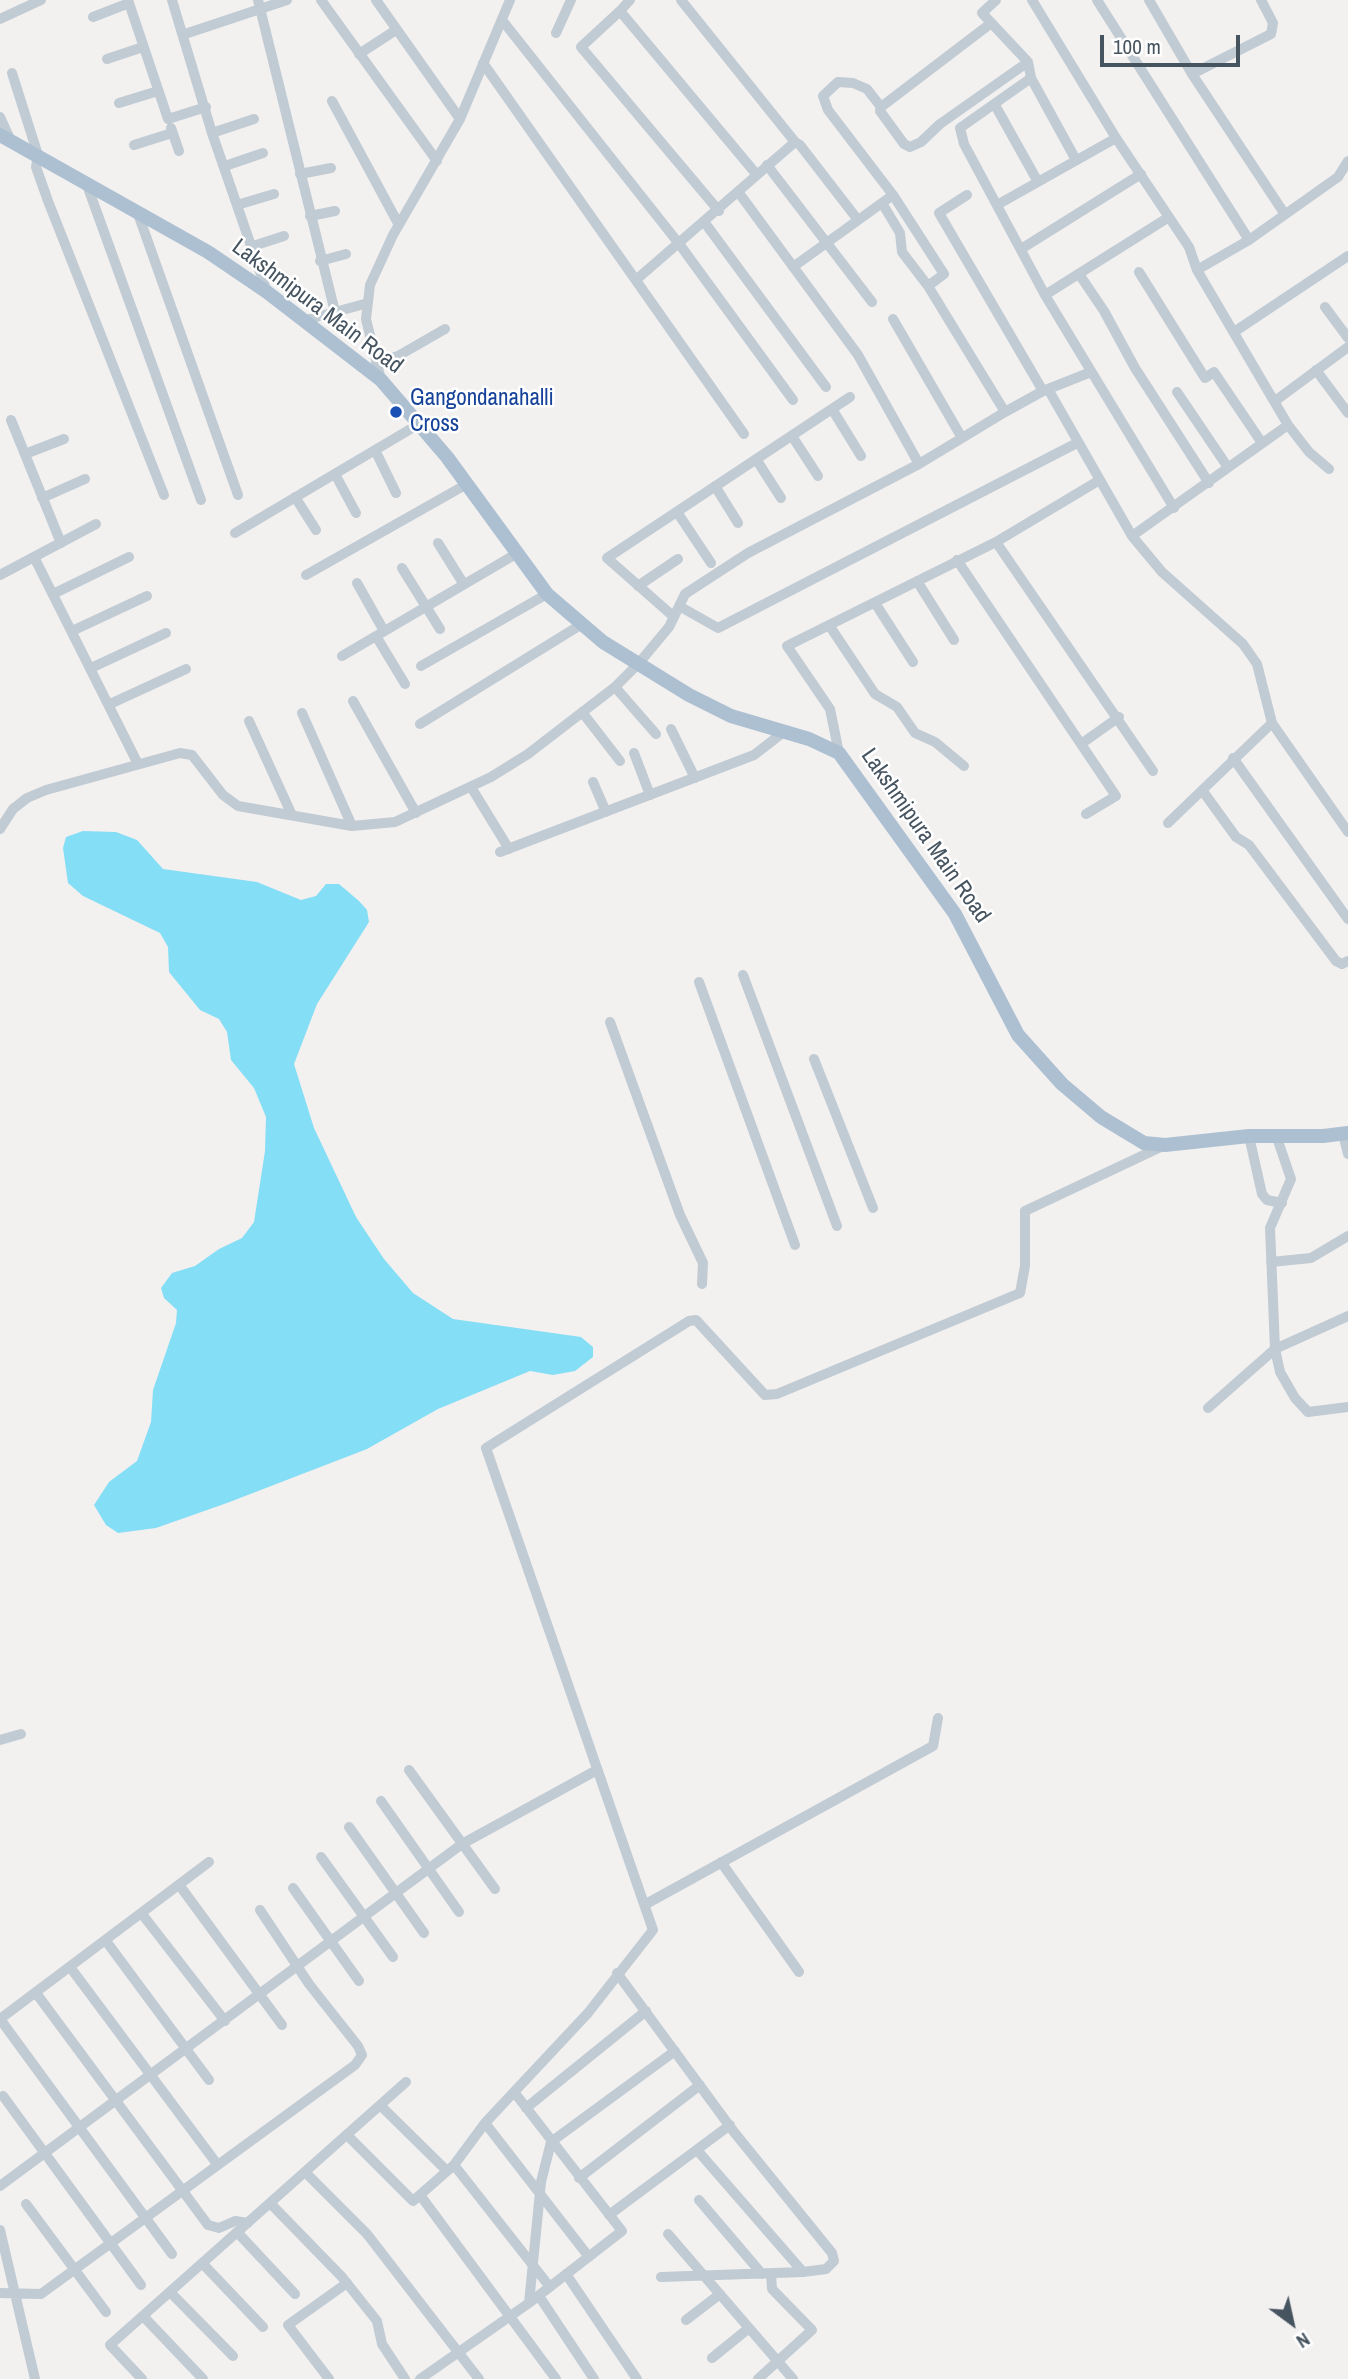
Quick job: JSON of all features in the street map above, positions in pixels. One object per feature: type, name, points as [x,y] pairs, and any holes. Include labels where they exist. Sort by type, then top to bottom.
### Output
[{"type":"main road","name":"Lakshmipura Main Road","points":[[6,138],[208,252],[267,292],[381,380],[467,484],[547,594],[582,624],[689,695],[731,716],[785,731],[839,753],[955,914],[1001,1007],[1018,1035],[1041,1063],[1124,1133],[1144,1143],[1165,1145],[1249,1136],[1345,1134]]},
{"type":"street","points":[[0,19],[21,4],[41,0]]},
{"type":"street","points":[[172,0],[185,34],[212,133],[267,292]]},
{"type":"street","points":[[185,34],[258,4],[287,0]]},
{"type":"street","points":[[321,0],[437,161]]},
{"type":"street","points":[[376,0],[460,119]]},
{"type":"street","points":[[381,380],[366,320],[370,285],[399,225],[460,119],[510,0]]},
{"type":"street","points":[[556,33],[571,0]]},
{"type":"street","points":[[630,0],[581,47],[719,211]]},
{"type":"street","points":[[681,0],[858,220]]},
{"type":"street","points":[[996,0],[982,13],[1028,62],[1031,78],[1076,160]]},
{"type":"street","points":[[1032,0],[1116,138],[1189,247],[1197,270],[1288,425],[1309,452],[1329,469]]},
{"type":"street","points":[[1097,0],[1249,240]]},
{"type":"street","points":[[1149,0],[1192,74],[1284,213]]},
{"type":"street","points":[[1192,74],[1271,34],[1273,23],[1261,0]]},
{"type":"street","points":[[93,17],[128,2],[179,151]]},
{"type":"street","points":[[258,4],[320,261],[335,312]]},
{"type":"street","points":[[620,11],[757,175]]},
{"type":"street","points":[[502,20],[680,245],[793,400]]},
{"type":"street","points":[[881,107],[990,24]]},
{"type":"street","points":[[359,54],[396,30]]},
{"type":"street","points":[[107,59],[143,47]]},
{"type":"street","points":[[928,286],[944,274],[893,195],[828,110],[823,96],[838,82],[853,83],[867,89],[881,107],[880,111],[911,147],[1028,62]]},
{"type":"street","points":[[482,63],[744,434]]},
{"type":"street","points":[[12,73],[38,155],[36,167],[48,201],[164,495]]},
{"type":"street","points":[[1031,78],[961,128],[964,144],[1045,295],[1174,508]]},
{"type":"street","points":[[120,103],[158,90]]},
{"type":"street","points":[[332,101],[399,225]]},
{"type":"street","points":[[995,105],[1038,182]]},
{"type":"street","points":[[167,119],[206,107]]},
{"type":"street","points":[[0,117],[6,138]]},
{"type":"street","points":[[212,133],[254,119]]},
{"type":"street","points":[[134,145],[172,132]]},
{"type":"street","points":[[997,205],[1116,138]]},
{"type":"street","points":[[637,279],[680,245],[795,142]]},
{"type":"street","points":[[225,166],[263,153]]},
{"type":"street","points":[[1197,270],[1249,240],[1338,177],[1348,161]]},
{"type":"street","points":[[768,165],[872,302]]},
{"type":"street","points":[[300,174],[331,168]]},
{"type":"street","points":[[1021,249],[1141,174]]},
{"type":"street","points":[[87,185],[201,500]]},
{"type":"street","points":[[738,193],[858,355],[919,464]]},
{"type":"street","points":[[237,205],[274,194]]},
{"type":"street","points":[[793,267],[893,195]]},
{"type":"street","points":[[967,195],[940,214],[1098,481],[1132,536],[1162,572],[1243,644],[1257,664],[1272,723],[1348,832]]},
{"type":"street","points":[[882,203],[901,233],[902,252],[928,286],[1005,412]]},
{"type":"street","points":[[137,211],[238,495]]},
{"type":"street","points":[[310,216],[335,211]]},
{"type":"street","points":[[1045,295],[1169,217]]},
{"type":"street","points":[[705,223],[825,387]]},
{"type":"street","points":[[253,246],[284,236]]},
{"type":"street","points":[[320,261],[346,254]]},
{"type":"street","points":[[1234,332],[1348,256]]},
{"type":"street","points":[[1139,272],[1205,378],[1214,372],[1262,443]]},
{"type":"street","points":[[1079,274],[1209,483]]},
{"type":"street","points":[[302,321],[368,303]]},
{"type":"street","points":[[1325,307],[1348,338]]},
{"type":"street","points":[[893,319],[962,438]]},
{"type":"street","points":[[376,362],[398,356],[445,328]]},
{"type":"street","points":[[1275,401],[1348,347]]},
{"type":"street","points":[[1316,370],[1348,413]]},
{"type":"street","points":[[0,829],[13,809],[27,798],[138,762],[180,753],[192,755],[223,795],[238,806],[291,813],[352,826],[384,826],[416,813],[471,787],[528,754],[615,687],[639,663],[674,617],[685,594],[748,553],[919,464],[1005,412],[1046,390],[1091,372]]},
{"type":"street","points":[[1177,392],[1227,466]]},
{"type":"street","points":[[674,617],[607,558],[850,397]]},
{"type":"street","points":[[832,409],[861,456]]},
{"type":"street","points":[[10,420],[61,543]]},
{"type":"street","points":[[234,533],[419,424]]},
{"type":"street","points":[[1132,536],[1288,425]]},
{"type":"street","points":[[792,436],[818,476]]},
{"type":"street","points":[[25,454],[64,439]]},
{"type":"street","points":[[679,606],[718,628],[1077,443]]},
{"type":"street","points":[[375,450],[396,493]]},
{"type":"street","points":[[756,459],[781,498]]},
{"type":"street","points":[[335,474],[356,513]]},
{"type":"street","points":[[42,498],[85,479]]},
{"type":"street","points":[[839,753],[830,709],[788,646],[996,542],[1098,481]]},
{"type":"street","points":[[306,575],[467,484]]},
{"type":"street","points":[[715,486],[738,523]]},
{"type":"street","points":[[295,498],[316,530]]},
{"type":"street","points":[[677,512],[711,563]]},
{"type":"street","points":[[0,575],[96,524]]},
{"type":"street","points":[[996,542],[1119,717],[1153,771]]},
{"type":"street","points":[[438,543],[463,583]]},
{"type":"street","points":[[342,656],[516,554]]},
{"type":"street","points":[[34,557],[138,762]]},
{"type":"street","points":[[52,594],[129,557]]},
{"type":"street","points":[[638,586],[678,559]]},
{"type":"street","points":[[957,560],[1116,796],[1086,814]]},
{"type":"street","points":[[402,568],[440,629]]},
{"type":"street","points":[[918,581],[954,640]]},
{"type":"street","points":[[357,583],[405,684]]},
{"type":"street","points":[[422,666],[547,594]]},
{"type":"street","points":[[72,631],[147,596]]},
{"type":"street","points":[[875,603],[913,662]]},
{"type":"street","points":[[420,724],[582,624]]},
{"type":"street","points":[[829,625],[875,694],[897,707],[915,733],[934,742],[964,766]]},
{"type":"street","points":[[91,668],[166,633]]},
{"type":"street","points":[[110,704],[186,669]]},
{"type":"street","points":[[615,687],[656,734]]},
{"type":"street","points":[[353,701],[416,813]]},
{"type":"street","points":[[582,712],[620,761]]},
{"type":"street","points":[[302,713],[352,826]]},
{"type":"street","points":[[1081,744],[1119,717]]},
{"type":"street","points":[[249,721],[291,813]]},
{"type":"street","points":[[1168,823],[1272,723]]},
{"type":"street","points":[[671,729],[695,778]]},
{"type":"street","points":[[471,787],[505,850],[754,755],[785,731]]},
{"type":"street","points":[[634,753],[650,795]]},
{"type":"street","points":[[1233,758],[1348,919]]},
{"type":"street","points":[[593,782],[606,812]]},
{"type":"street","points":[[1202,790],[1236,837],[1249,845],[1336,961],[1342,964],[1348,961]]},
{"type":"street","points":[[743,975],[836,1226]]},
{"type":"street","points":[[699,982],[795,1245]]},
{"type":"street","points":[[610,1022],[680,1214],[704,1263],[702,1284]]},
{"type":"street","points":[[814,1059],[873,1208]]},
{"type":"street","points":[[1345,1134],[1348,1154]]},
{"type":"street","points":[[1276,1135],[1291,1179],[1269,1228],[1275,1349],[1280,1372],[1295,1398],[1308,1412],[1348,1407]]},
{"type":"street","points":[[1249,1136],[1262,1194],[1267,1200],[1282,1203]]},
{"type":"street","points":[[347,2134],[413,2201],[450,2168],[485,2123],[588,2013],[653,1930],[486,1448],[689,1321],[696,1320],[765,1395],[777,1394],[1020,1293],[1025,1266],[1026,1211],[1165,1145]]},
{"type":"street","points":[[1271,1262],[1311,1258],[1348,1236]]},
{"type":"street","points":[[1208,1408],[1275,1349],[1348,1315]]},
{"type":"street","points":[[646,1904],[933,1746],[938,1718]]},
{"type":"street","points":[[0,1740],[22,1734]]},
{"type":"street","points":[[409,1770],[495,1889]]},
{"type":"street","points":[[0,2186],[261,1996],[462,1844],[597,1770]]},
{"type":"street","points":[[381,1801],[459,1912]]},
{"type":"street","points":[[349,1827],[424,1933]]},
{"type":"street","points":[[321,1857],[393,1957]]},
{"type":"street","points":[[172,2254],[0,2019],[209,1862]]},
{"type":"street","points":[[721,1863],[799,1972]]},
{"type":"street","points":[[180,1886],[282,2025]]},
{"type":"street","points":[[293,1888],[359,1981]]},
{"type":"street","points":[[0,2293],[13,2291],[41,2294],[355,2065],[362,2055],[260,1910]]},
{"type":"street","points":[[142,1914],[225,2021]]},
{"type":"street","points":[[106,1941],[208,2080]]},
{"type":"street","points":[[70,1967],[217,2164]]},
{"type":"street","points":[[617,1973],[730,2125],[832,2253],[834,2261],[826,2269],[803,2272],[661,2277]]},
{"type":"street","points":[[36,1993],[208,2225],[219,2228],[234,2221],[248,2223]]},
{"type":"street","points":[[526,2108],[646,2011]]},
{"type":"street","points":[[529,2303],[540,2194],[551,2142],[675,2051]]},
{"type":"street","points":[[142,2379],[110,2345],[406,2081]]},
{"type":"street","points":[[579,2178],[700,2085]]},
{"type":"street","points":[[419,2379],[539,2296],[622,2231],[514,2092]]},
{"type":"street","points":[[3,2096],[141,2285]]},
{"type":"street","points":[[380,2105],[450,2168],[550,2287]]},
{"type":"street","points":[[485,2123],[589,2257]]},
{"type":"street","points":[[609,2215],[730,2125]]},
{"type":"street","points":[[697,2150],[803,2272]]},
{"type":"street","points":[[305,2172],[367,2234],[479,2379]]},
{"type":"street","points":[[420,2194],[556,2379]]},
{"type":"street","points":[[699,2200],[766,2274],[772,2288],[812,2330],[758,2379]]},
{"type":"street","points":[[270,2203],[347,2283],[377,2321],[382,2344],[405,2379]]},
{"type":"street","points":[[26,2204],[106,2312]]},
{"type":"street","points":[[0,2230],[35,2379]]},
{"type":"street","points":[[237,2232],[295,2294]]},
{"type":"street","points":[[668,2234],[793,2379]]},
{"type":"street","points":[[202,2263],[263,2327]]},
{"type":"street","points":[[566,2274],[637,2379]]},
{"type":"street","points":[[329,2379],[288,2325],[347,2283]]},
{"type":"street","points":[[170,2292],[233,2356]]},
{"type":"street","points":[[686,2320],[720,2294]]},
{"type":"street","points":[[539,2296],[594,2379]]},
{"type":"street","points":[[143,2316],[202,2379]]},
{"type":"street","points":[[712,2358],[749,2328]]},
{"type":"water","points":[[83,831],[116,832],[137,840],[163,869],[257,882],[301,900],[316,896],[326,884],[339,884],[359,901],[367,910],[369,922],[317,1004],[294,1064],[314,1128],[356,1217],[384,1259],[413,1293],[453,1319],[581,1337],[593,1347],[593,1357],[575,1371],[553,1375],[530,1371],[438,1409],[367,1449],[156,1528],[118,1533],[106,1525],[94,1505],[109,1482],[137,1461],[151,1422],[153,1390],[176,1323],[177,1310],[164,1298],[161,1288],[172,1273],[195,1266],[219,1249],[242,1238],[254,1222],[265,1151],[266,1117],[254,1088],[231,1060],[227,1032],[219,1019],[200,1010],[169,972],[168,947],[160,933],[83,896],[68,883],[63,848],[66,837]]},
{"type":"place","name":"Gangondanahalli Cross","points":[[396,412]]}]
